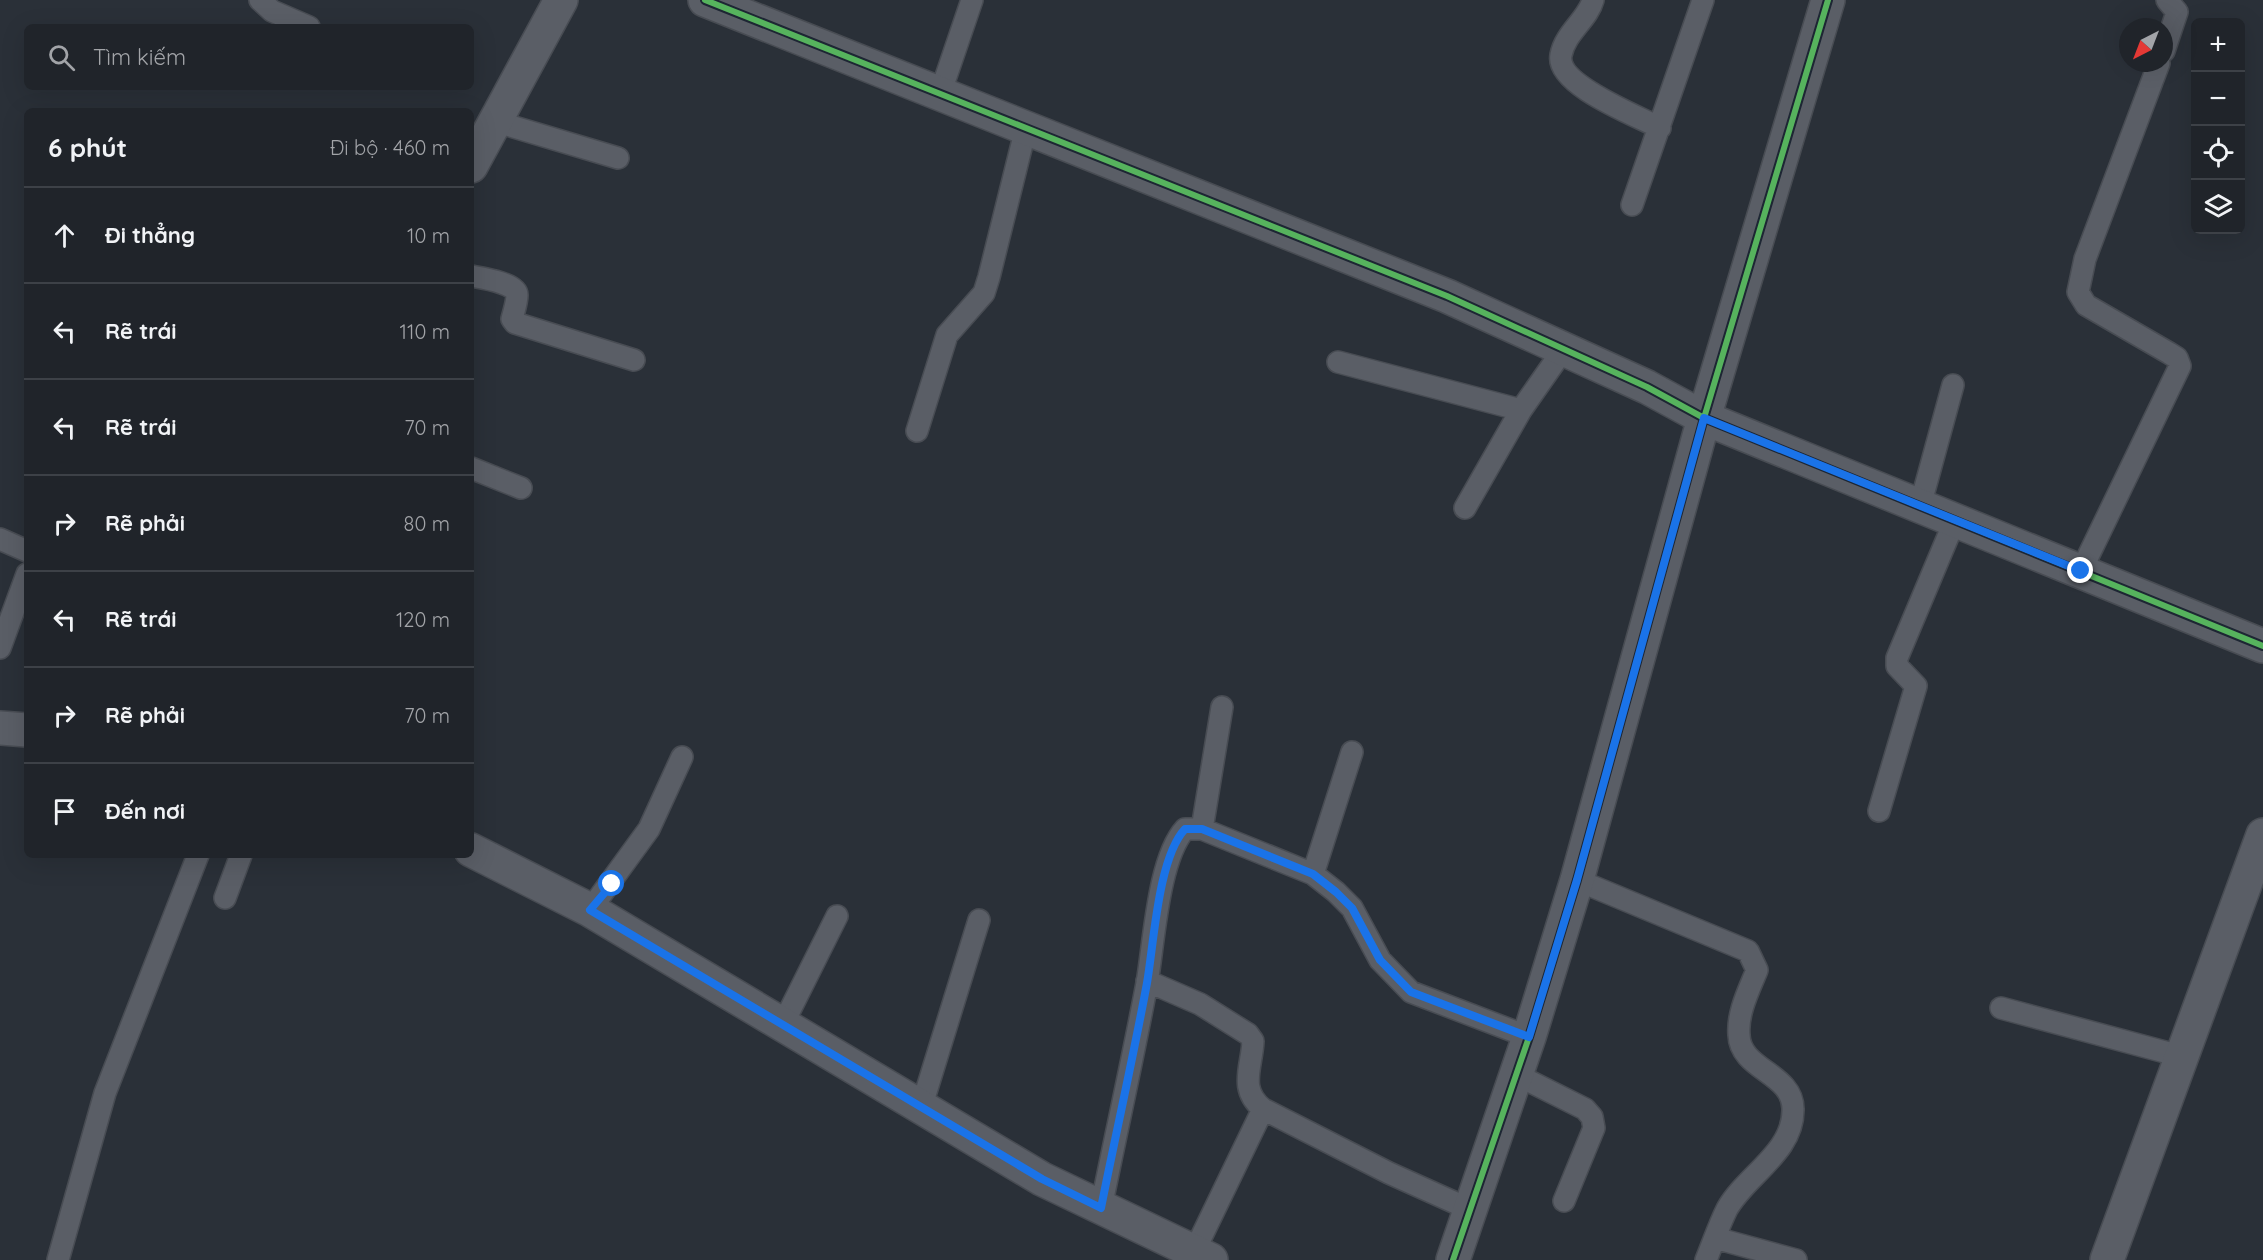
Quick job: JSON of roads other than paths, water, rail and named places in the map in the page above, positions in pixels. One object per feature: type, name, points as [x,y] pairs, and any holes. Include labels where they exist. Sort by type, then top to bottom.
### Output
[{"type":"street","points":[[474,160],[561,0]]},
{"type":"street","points":[[705,0],[1447,296],[1647,387],[1704,418],[2263,646]]},
{"type":"street","points":[[1453,1260],[1529,1037],[1577,880],[1704,418],[1828,0]]},
{"type":"street","points":[[0,728],[24,730]]},
{"type":"street","points":[[2107,1260],[2170,1053],[2263,835]]},
{"type":"street","points":[[474,852],[590,910],[1042,1179],[1202,1256]]},
{"type":"lane","points":[[260,0],[272,11],[302,24]]},
{"type":"lane","points":[[940,94],[972,0]]},
{"type":"lane","points":[[1593,0],[1573,28],[1561,56],[1563,70],[1580,87],[1660,128]]},
{"type":"lane","points":[[1632,205],[1703,0]]},
{"type":"lane","points":[[2167,0],[2177,12],[2173,24]]},
{"type":"lane","points":[[2081,571],[2180,366],[2176,358],[2169,353],[2086,305],[2078,292],[2085,259],[2156,72]]},
{"type":"lane","points":[[494,121],[618,158]]},
{"type":"lane","points":[[916,431],[947,335],[984,293],[1026,128]]},
{"type":"lane","points":[[474,277],[510,285],[516,289],[518,293],[512,319],[515,322],[634,360]]},
{"type":"lane","points":[[1465,508],[1521,410],[1563,350]]},
{"type":"lane","points":[[1338,362],[1521,410]]},
{"type":"lane","points":[[1920,506],[1953,385]]},
{"type":"lane","points":[[474,469],[521,488]]},
{"type":"lane","points":[[1879,811],[1916,686],[1897,666],[1897,658],[1955,520]]},
{"type":"lane","points":[[0,540],[24,550]]},
{"type":"lane","points":[[0,648],[24,582]]},
{"type":"lane","points":[[1202,829],[1222,707]]},
{"type":"lane","points":[[1313,874],[1352,752]]},
{"type":"lane","points":[[590,910],[649,829],[682,757]]},
{"type":"lane","points":[[1101,1208],[1147,981],[1164,881],[1177,841],[1185,829],[1202,829],[1313,874],[1352,908],[1380,960],[1411,992],[1529,1037]]},
{"type":"lane","points":[[58,1260],[105,1093],[197,858]]},
{"type":"lane","points":[[225,898],[239,858]]},
{"type":"lane","points":[[1577,880],[1740,947],[1748,951],[1757,970],[1741,1013],[1738,1037],[1750,1058],[1785,1085],[1793,1108],[1788,1137],[1728,1209],[1706,1260]]},
{"type":"lane","points":[[783,1024],[837,916]]},
{"type":"lane","points":[[921,1108],[979,920]]},
{"type":"lane","points":[[1147,981],[1200,1004],[1248,1034],[1253,1041],[1248,1064],[1247,1085],[1251,1096],[1263,1109],[1389,1173],[1469,1209]]},
{"type":"lane","points":[[2001,1008],[2170,1053]]},
{"type":"lane","points":[[1515,1074],[1585,1109],[1592,1117],[1594,1128],[1564,1201]]},
{"type":"lane","points":[[1202,1256],[1263,1109]]},
{"type":"lane","points":[[1716,1238],[1796,1260]]}]
